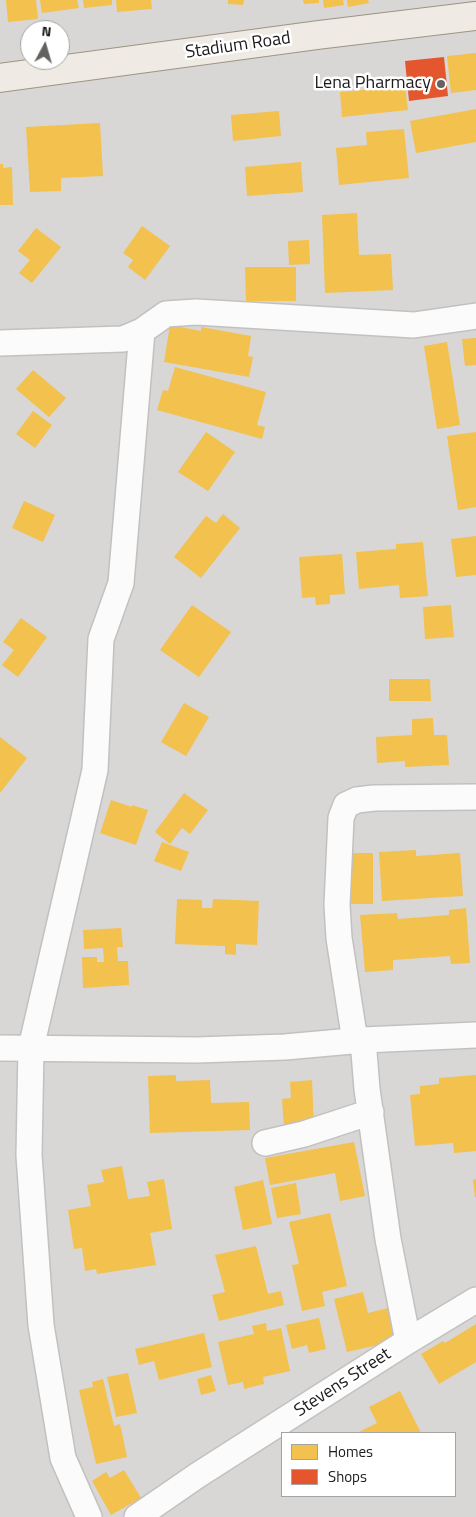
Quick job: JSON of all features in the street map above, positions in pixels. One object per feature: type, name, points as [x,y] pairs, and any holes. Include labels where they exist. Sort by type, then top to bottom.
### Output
[{"type":"main road","name":"Stadium Road","points":[[0,78],[476,16]]},
{"type":"street","points":[[0,343],[123,339],[142,331],[166,314],[196,312],[414,326],[476,316]]},
{"type":"street","points":[[89,1517],[63,1458],[41,1325],[29,1155],[31,1048],[95,770],[101,638],[121,583],[142,331]]},
{"type":"street","points":[[408,1341],[388,1239],[359,1040],[339,938],[337,905],[341,818],[346,805],[358,800],[374,798],[476,797]]},
{"type":"street","points":[[0,1048],[197,1050],[285,1047],[359,1040],[476,1035]]},
{"type":"street","points":[[265,1144],[304,1134],[371,1112]]},
{"type":"street","name":"Stevens Street","points":[[137,1517],[408,1341],[476,1300]]},
{"type":"shaded area","points":[[0,0],[476,0],[476,1517],[0,1517]]},
{"type":"building: Homes","points":[[6,0],[36,0],[38,19],[8,22]]},
{"type":"building: Homes","points":[[40,0],[77,0],[79,8],[42,13]]},
{"type":"building: Homes","points":[[83,0],[112,0],[112,5],[84,8]]},
{"type":"building: Homes","points":[[116,0],[151,0],[152,9],[117,12]]},
{"type":"building: Homes","points":[[228,0],[244,0],[243,5],[228,4]]},
{"type":"building: Homes","points":[[303,0],[319,0],[319,3],[304,4]]},
{"type":"building: Homes","points":[[323,0],[343,0],[344,5],[324,8]]},
{"type":"building: Homes","points":[[347,0],[368,0],[369,3],[348,7]]},
{"type":"building: Homes","points":[[476,53],[476,90],[451,93],[447,56]]},
{"type":"building: Homes","points":[[405,86],[408,110],[342,117],[340,92]]},
{"type":"building: Homes","points":[[476,109],[476,142],[416,153],[410,121]]},
{"type":"building: Homes","points":[[279,111],[281,136],[233,141],[231,115]]},
{"type":"building: Homes","points":[[100,123],[103,176],[61,178],[61,191],[30,192],[26,127]]},
{"type":"building: Homes","points":[[404,129],[409,178],[339,185],[336,148],[367,145],[366,132]]},
{"type":"building: Homes","points":[[301,162],[303,192],[247,196],[245,167]]},
{"type":"building: Homes","points":[[0,164],[3,164],[3,168],[12,167],[13,205],[0,205]]},
{"type":"building: Homes","points":[[357,213],[359,255],[391,254],[393,290],[325,293],[322,215]]},
{"type":"building: Homes","points":[[142,226],[170,246],[145,280],[128,267],[133,260],[123,253]]},
{"type":"building: Homes","points":[[36,228],[61,247],[32,283],[19,273],[30,260],[18,251]]},
{"type":"building: Homes","points":[[309,240],[310,264],[289,265],[288,241]]},
{"type":"building: Homes","points":[[245,267],[296,267],[296,301],[246,301]]},
{"type":"building: Homes","points":[[170,325],[201,331],[201,327],[251,336],[248,356],[253,357],[249,377],[164,362]]},
{"type":"building: Homes","points":[[476,338],[476,365],[465,366],[462,339]]},
{"type":"building: Homes","points":[[447,342],[460,425],[437,429],[424,346]]},
{"type":"building: Homes","points":[[175,367],[266,392],[257,425],[265,427],[262,439],[157,410],[163,390],[168,391]]},
{"type":"building: Homes","points":[[33,370],[66,398],[49,417],[16,389]]},
{"type":"building: Homes","points":[[33,411],[52,425],[35,448],[16,434]]},
{"type":"building: Homes","points":[[206,432],[235,452],[208,491],[178,472]]},
{"type":"building: Homes","points":[[476,432],[476,507],[458,510],[447,436]]},
{"type":"building: Homes","points":[[24,501],[55,515],[43,542],[12,528]]},
{"type":"building: Homes","points":[[223,514],[240,528],[201,578],[174,557],[206,516],[216,523]]},
{"type":"building: Homes","points":[[476,536],[476,575],[456,577],[451,539]]},
{"type":"building: Homes","points":[[423,542],[428,596],[400,598],[399,585],[359,589],[356,552],[396,549],[396,544]]},
{"type":"building: Homes","points":[[342,554],[345,594],[330,595],[330,604],[316,605],[315,597],[302,598],[299,557]]},
{"type":"building: Homes","points":[[192,605],[231,632],[199,677],[160,650]]},
{"type":"building: Homes","points":[[451,605],[454,637],[425,639],[423,607]]},
{"type":"building: Homes","points":[[21,618],[47,637],[18,677],[2,665],[14,650],[3,642]]},
{"type":"building: Homes","points":[[389,679],[430,679],[431,701],[389,701]]},
{"type":"building: Homes","points":[[184,703],[209,717],[186,756],[161,742]]},
{"type":"building: Homes","points":[[433,718],[434,735],[447,735],[449,765],[405,767],[405,761],[377,763],[376,737],[412,735],[412,719]]},
{"type":"building: Homes","points":[[0,737],[27,758],[0,793]]},
{"type":"building: Homes","points":[[184,793],[208,810],[190,834],[182,828],[170,844],[155,832]]},
{"type":"building: Homes","points":[[111,800],[148,810],[136,845],[100,833]]},
{"type":"building: Homes","points":[[162,842],[189,852],[181,871],[154,861]]},
{"type":"building: Homes","points":[[416,850],[416,856],[460,853],[463,896],[382,901],[379,852]]},
{"type":"building: Homes","points":[[347,853],[373,853],[373,904],[347,904]]},
{"type":"building: Homes","points":[[177,899],[202,900],[202,908],[212,908],[213,899],[259,901],[257,945],[236,944],[236,955],[225,954],[225,946],[175,944]]},
{"type":"building: Homes","points":[[466,908],[470,963],[451,964],[450,956],[393,960],[393,970],[365,972],[360,915],[397,913],[398,919],[449,915],[449,910]]},
{"type":"building: Homes","points":[[121,928],[123,947],[117,947],[118,961],[128,961],[129,985],[83,988],[82,957],[97,957],[97,962],[104,962],[103,948],[84,949],[83,930]]},
{"type":"building: Homes","points":[[176,1075],[176,1081],[210,1080],[211,1103],[249,1102],[250,1130],[150,1133],[148,1076]]},
{"type":"building: Homes","points":[[476,1075],[476,1151],[454,1153],[453,1143],[415,1146],[410,1095],[420,1094],[420,1086],[439,1084],[439,1078]]},
{"type":"building: Homes","points":[[312,1080],[314,1127],[284,1129],[282,1099],[291,1098],[290,1082]]},
{"type":"building: Homes","points":[[354,1142],[365,1196],[340,1201],[335,1173],[270,1185],[265,1158]]},
{"type":"building: Homes","points":[[122,1166],[128,1199],[150,1196],[147,1182],[164,1179],[172,1229],[150,1233],[156,1265],[97,1274],[96,1269],[85,1271],[82,1248],[74,1249],[68,1210],[91,1206],[87,1185],[104,1182],[101,1170]]},
{"type":"building: Homes","points":[[476,1179],[476,1197],[475,1197],[473,1180]]},
{"type":"building: Homes","points":[[263,1180],[272,1224],[243,1230],[234,1187]]},
{"type":"building: Homes","points":[[296,1183],[301,1214],[277,1218],[271,1188]]},
{"type":"building: Homes","points":[[330,1213],[347,1286],[322,1292],[325,1306],[302,1311],[292,1265],[299,1264],[289,1222]]},
{"type":"building: Homes","points":[[256,1246],[268,1294],[281,1291],[284,1305],[219,1321],[212,1295],[225,1292],[215,1255]]},
{"type":"building: Homes","points":[[363,1292],[368,1313],[388,1308],[395,1341],[347,1352],[334,1299]]},
{"type":"building: Homes","points":[[319,1318],[326,1349],[309,1353],[307,1345],[292,1349],[286,1325]]},
{"type":"building: Homes","points":[[266,1323],[267,1331],[281,1328],[290,1371],[263,1377],[264,1384],[244,1389],[243,1382],[228,1385],[218,1342],[254,1334],[252,1326]]},
{"type":"building: Homes","points":[[476,1324],[476,1362],[439,1384],[421,1354],[443,1341],[445,1343]]},
{"type":"building: Homes","points":[[204,1333],[212,1367],[159,1380],[154,1361],[139,1365],[135,1349]]},
{"type":"building: Homes","points":[[128,1373],[137,1413],[116,1417],[107,1377]]},
{"type":"building: Homes","points":[[211,1375],[216,1391],[201,1395],[197,1379]]},
{"type":"building: Homes","points":[[103,1379],[114,1426],[120,1424],[127,1457],[96,1464],[79,1390],[93,1387],[92,1382]]},
{"type":"building: Homes","points":[[400,1391],[420,1432],[359,1432],[377,1423],[369,1407]]},
{"type":"building: Homes","points":[[124,1470],[141,1498],[111,1515],[92,1481],[106,1472],[110,1478]]},
{"type":"building: Shops","points":[[444,57],[448,96],[409,101],[405,61]]},
{"type":"place","name":"Lena Pharmacy","points":[[441,84]]}]
